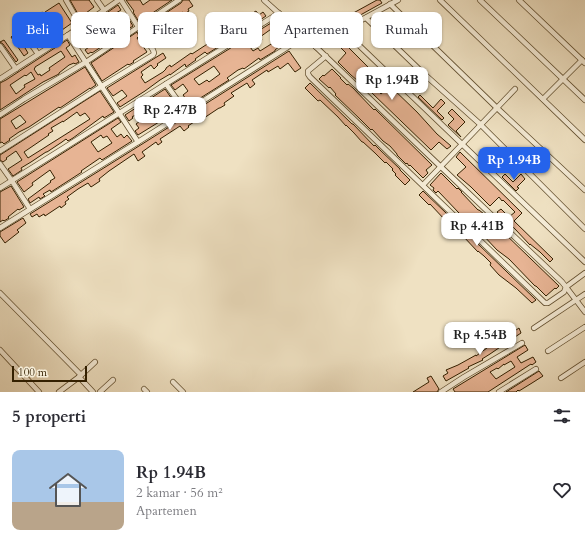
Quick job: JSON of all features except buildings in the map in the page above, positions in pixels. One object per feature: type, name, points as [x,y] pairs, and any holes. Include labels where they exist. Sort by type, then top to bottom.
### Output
[{"type":"street","points":[[66,0],[73,12]]},
{"type":"street","points":[[97,0],[104,10]]},
{"type":"street","points":[[0,115],[86,62],[138,27],[120,0],[101,12]]},
{"type":"street","points":[[161,12],[179,0]]},
{"type":"street","points":[[265,0],[278,12]]},
{"type":"street","points":[[363,20],[398,0]]},
{"type":"street","points":[[440,0],[585,140]]},
{"type":"street","points":[[480,0],[585,100]]},
{"type":"street","points":[[519,0],[584,61],[563,79],[543,100]]},
{"type":"street","points":[[390,4],[497,108],[585,190]]},
{"type":"street","points":[[366,18],[423,73],[480,124],[585,229]]},
{"type":"street","points":[[0,188],[270,19]]},
{"type":"street","points":[[63,38],[71,33]]},
{"type":"street","points":[[68,35],[138,142]]},
{"type":"street","points":[[0,46],[16,69]]},
{"type":"street","points":[[34,48],[38,54]]},
{"type":"street","points":[[0,79],[47,48]]},
{"type":"street","points":[[0,150],[154,54],[152,48]]},
{"type":"street","points":[[0,228],[285,48]]},
{"type":"street","points":[[318,48],[562,282],[585,312]]},
{"type":"street","points":[[362,48],[585,262]]},
{"type":"street","points":[[326,56],[308,71],[308,74],[545,303],[548,303],[564,292],[566,287],[585,274]]},
{"type":"street","points":[[166,84],[186,112]]},
{"type":"street","points":[[423,185],[515,89]]},
{"type":"street","points":[[0,164],[30,209]]},
{"type":"street","points":[[0,293],[80,376],[93,392]]},
{"type":"street","points":[[534,328],[585,294]]},
{"type":"street","points":[[548,351],[585,327]]},
{"type":"street","points":[[441,392],[522,343]]},
{"type":"street","points":[[0,350],[39,392]]},
{"type":"street","points":[[59,392],[95,362]]},
{"type":"street","points":[[561,378],[585,362]]},
{"type":"street","points":[[498,392],[536,370]]},
{"type":"street","points":[[100,392],[113,380]]},
{"type":"street","points":[[173,382],[183,392]]}]
